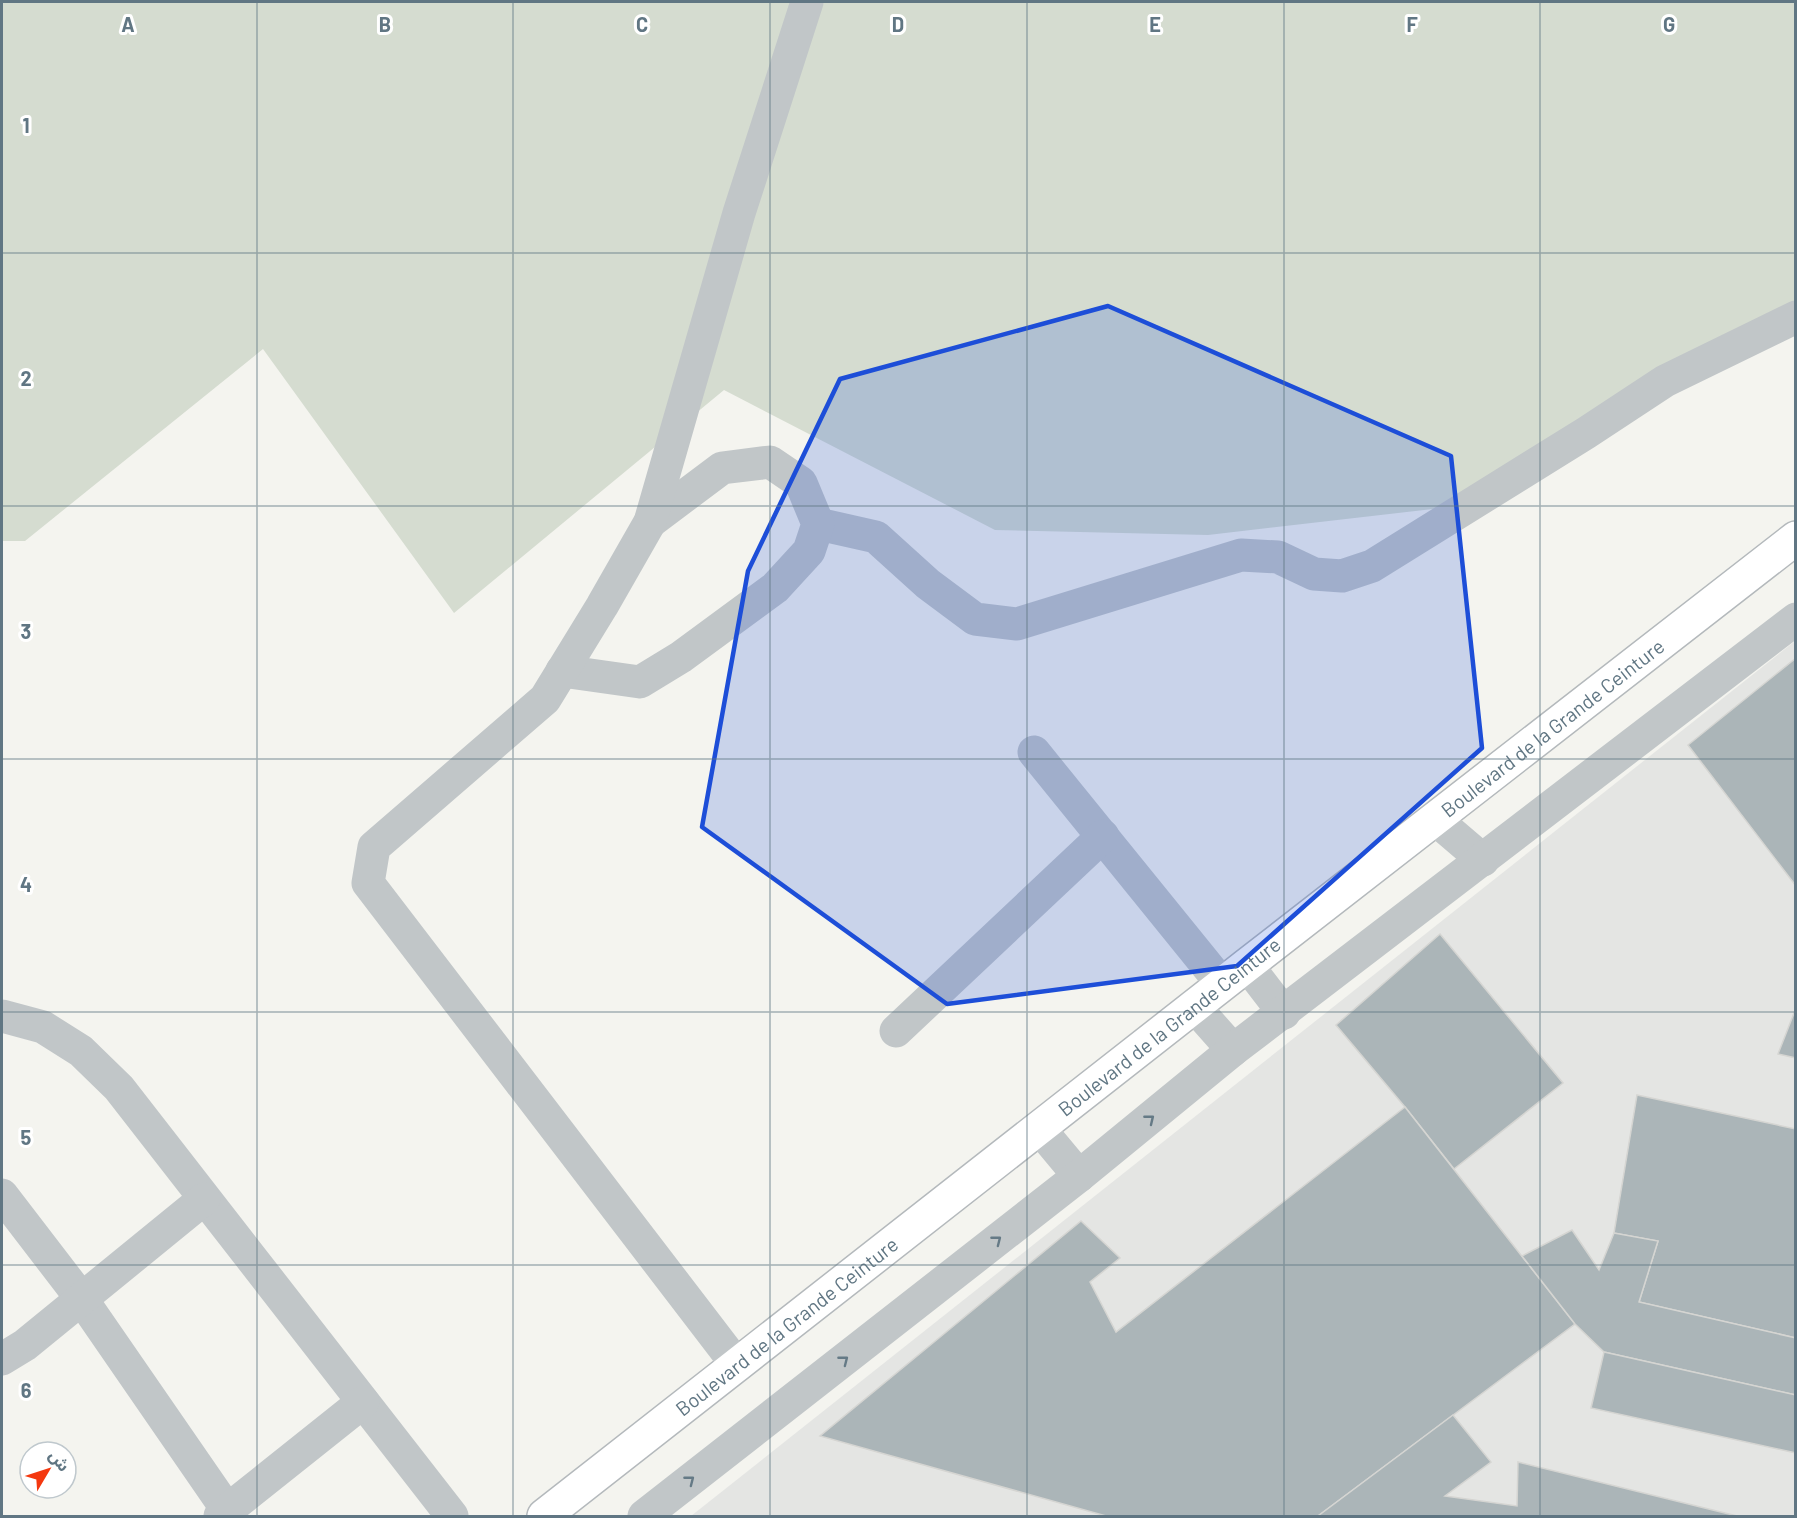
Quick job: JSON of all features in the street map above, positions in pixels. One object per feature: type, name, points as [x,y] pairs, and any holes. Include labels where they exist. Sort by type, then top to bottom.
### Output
[{"type":"main road","name":"Boulevard de la Grande Ceinture","points":[[544,1516],[1247,964],[1796,538]]},
{"type":"street","points":[[737,1365],[368,883],[374,846],[545,699],[650,522],[739,213],[807,2]]},
{"type":"street","points":[[818,524],[876,537],[928,584],[975,619],[1017,624],[1241,555],[1278,557],[1314,574],[1342,576],[1372,566],[1665,381],[1796,317]]},
{"type":"street","points":[[562,672],[640,682],[681,657],[775,588],[809,551],[818,524],[801,483],[770,462],[722,468],[650,522]]},
{"type":"street","points":[[644,1516],[1079,1176],[1233,1050],[1796,619]]},
{"type":"street","points":[[1034,752],[1222,984]]},
{"type":"street","points":[[1435,819],[1483,860]]},
{"type":"street","points":[[896,1031],[1103,836]]},
{"type":"street","points":[[1247,964],[1284,1013]]},
{"type":"street","points":[[1194,1006],[1233,1050]]},
{"type":"street","points":[[2,1016],[43,1027],[81,1051],[119,1089],[452,1516]]},
{"type":"street","points":[[1039,1128],[1079,1176]]},
{"type":"street","points":[[2,1195],[81,1298],[224,1514],[363,1402]]},
{"type":"street","points":[[2,1359],[25,1345],[204,1198]]},
{"type":"highlighted area","points":[[1108,306],[1451,456],[1482,748],[1237,966],[947,1004],[702,827],[748,571],[840,379]]},
{"type":"shaded area","points":[[2,2],[1795,2],[1795,308],[1450,507],[1208,535],[995,530],[724,390],[454,613],[263,349],[25,541],[2,541]]},
{"type":"shaded area","points":[[1795,641],[1795,1516],[691,1516]]},
{"type":"building","points":[[1796,658],[1796,886],[1688,745]]},
{"type":"building","points":[[1440,934],[1563,1083],[1454,1169],[1336,1025]]},
{"type":"building","points":[[1796,1008],[1796,1058],[1778,1054]]},
{"type":"building","points":[[1637,1095],[1796,1129],[1796,1338],[1639,1302],[1658,1241],[1614,1233]]},
{"type":"building","points":[[1405,1107],[1575,1324],[1318,1516],[1106,1516],[820,1436],[1081,1221],[1120,1258],[1090,1282],[1116,1332]]},
{"type":"building","points":[[1572,1230],[1599,1270],[1614,1233],[1658,1241],[1639,1302],[1796,1338],[1796,1395],[1604,1352],[1575,1324],[1522,1256]]},
{"type":"building","points":[[1604,1352],[1796,1395],[1796,1453],[1591,1408]]},
{"type":"building","points":[[1453,1415],[1491,1462],[1445,1496],[1517,1506],[1518,1462],[1737,1516],[1318,1516]]}]
